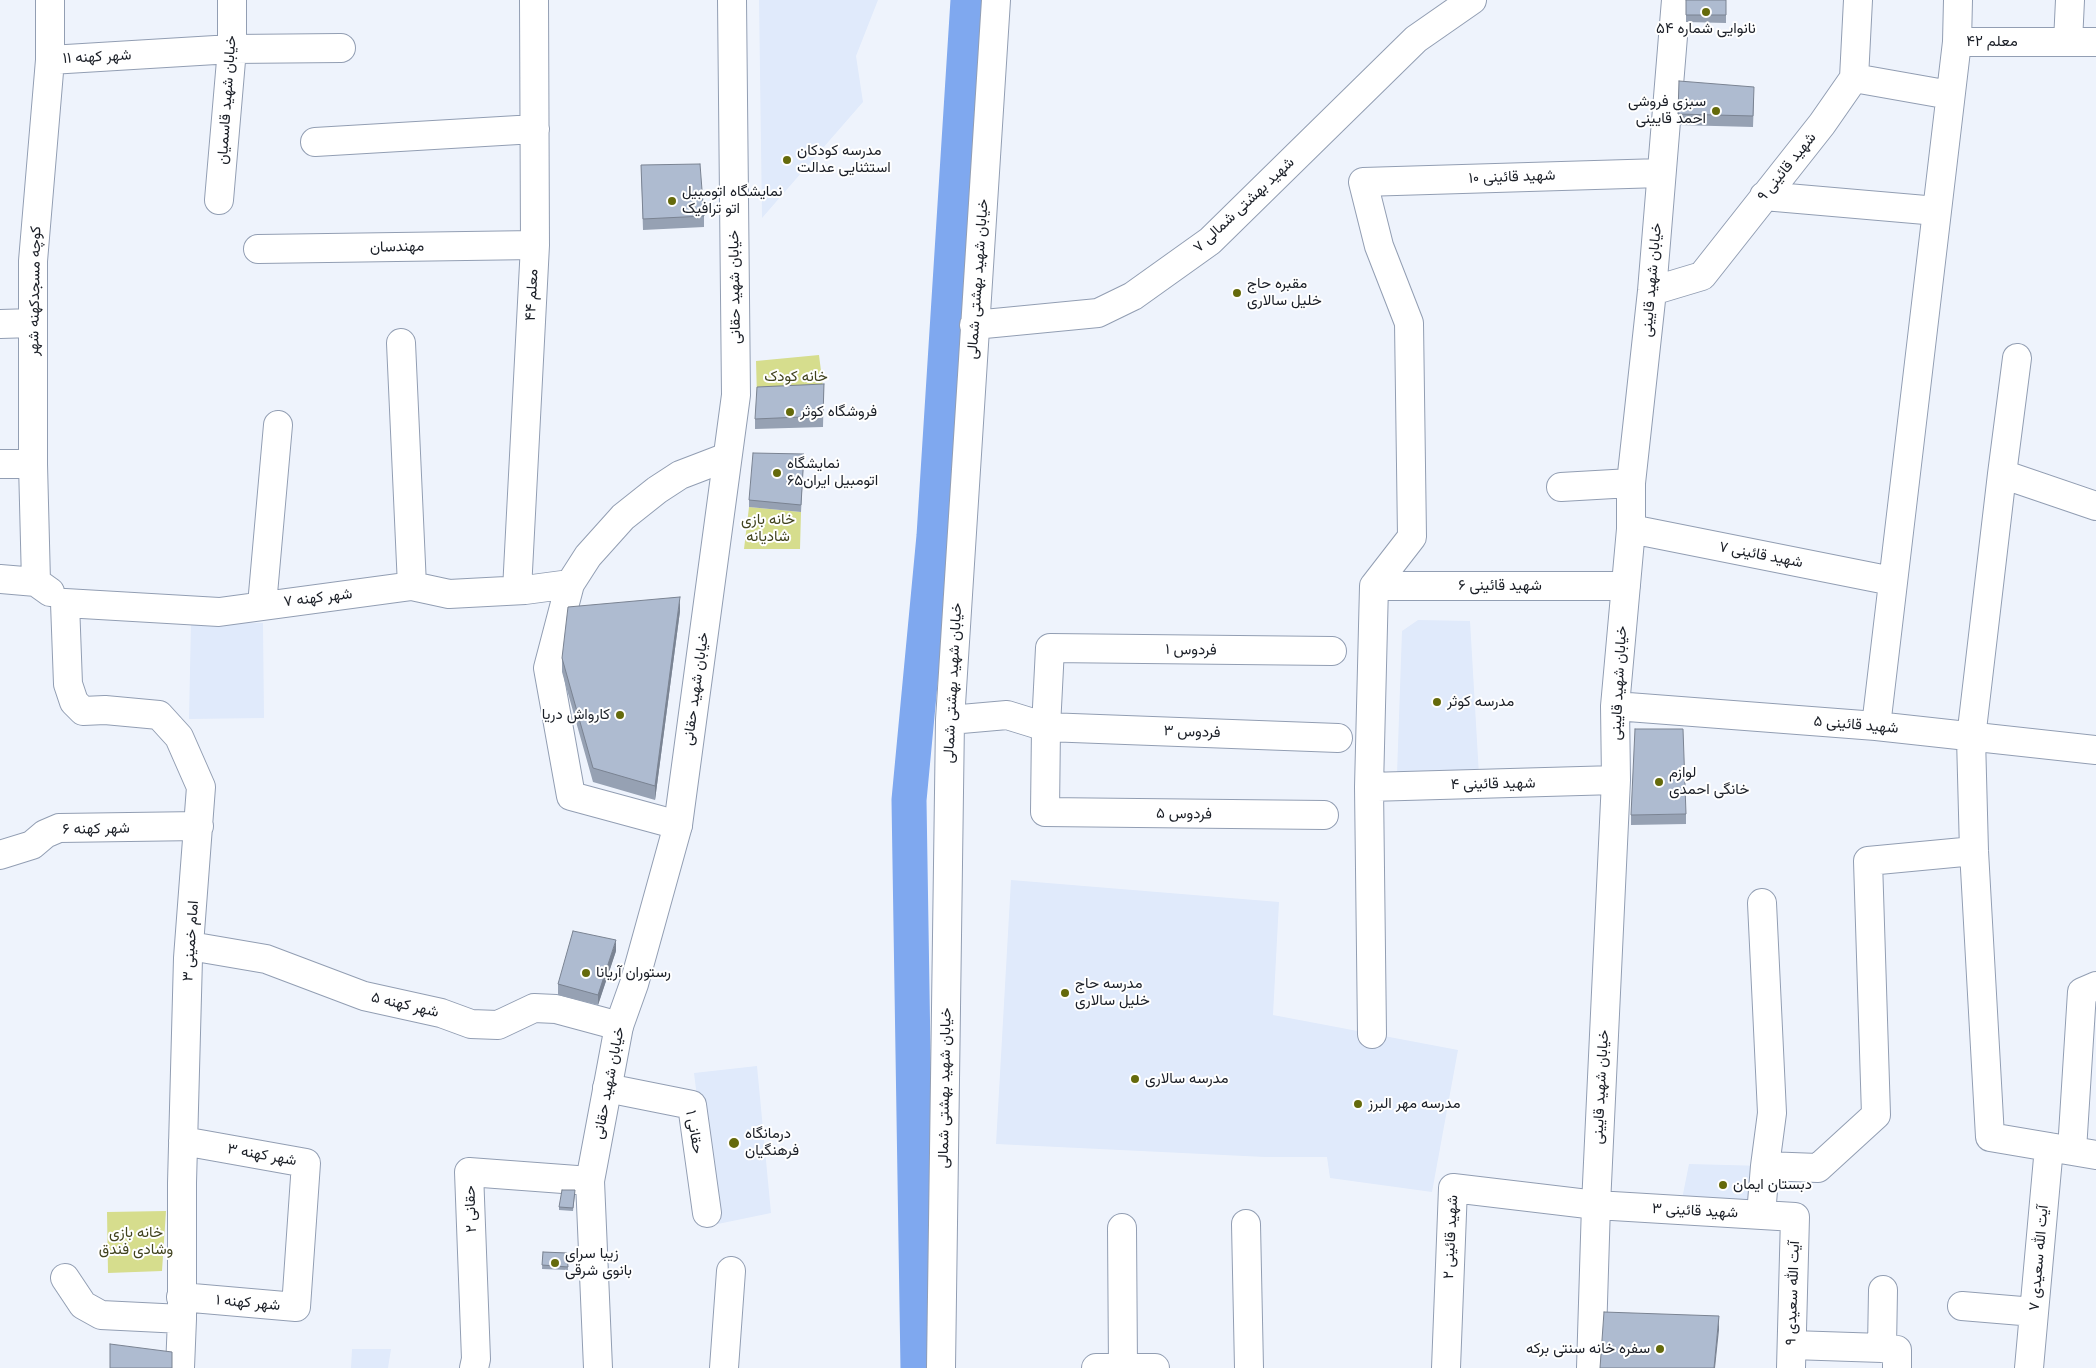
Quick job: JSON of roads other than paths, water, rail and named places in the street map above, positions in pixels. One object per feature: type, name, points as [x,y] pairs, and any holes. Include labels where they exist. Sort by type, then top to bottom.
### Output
[{"type":"street","name":"کوچه مسجدکهنه شهر","points":[[36,582],[33,464],[33,261],[50,60],[50,0]]},
{"type":"street","name":"خیابان شهید قاسمیان","points":[[219,200],[232,49],[232,0]]},
{"type":"street","name":"معلم ۴۴","points":[[517,590],[535,245],[534,0]]},
{"type":"street","name":"خیابان شهید حقانی","points":[[598,1368],[590,1181],[619,1026],[634,984],[678,825],[736,394],[732,0]]},
{"type":"street","name":"خیابان شهید بهشتی شمالی","points":[[941,1368],[950,720],[996,0]]},
{"type":"street","name":"شهید بهشتی شمالی ۷","points":[[974,325],[1098,313],[1133,296],[1210,241],[1416,39],[1472,0]]},
{"type":"street","name":"خیابان شهید قایینی","points":[[1591,1368],[1596,1205],[1616,780],[1615,706],[1631,529],[1630,483],[1652,291],[1676,0]]},
{"type":"street","points":[[1858,0],[1854,78],[1950,95]]},
{"type":"street","name":"معلم ۴۲","points":[[1958,0],[1957,42],[2096,42]]},
{"type":"street","points":[[2068,42],[2070,0]]},
{"type":"street","points":[[1876,726],[1957,42]]},
{"type":"street","name":"شهر کهنه ۱۱","points":[[50,60],[232,49],[341,48]]},
{"type":"street","name":"شهید قائینی ۹","points":[[1652,291],[1702,276],[1822,124],[1854,78]]},
{"type":"street","points":[[315,142],[534,129]]},
{"type":"street","name":"شهید قائینی ۱۰","points":[[1374,586],[1412,537],[1409,323],[1379,246],[1363,182],[1661,173]]},
{"type":"street","points":[[1764,196],[1937,211]]},
{"type":"street","name":"مهندسان","points":[[258,250],[535,245]]},
{"type":"street","points":[[0,324],[33,323]]},
{"type":"street","points":[[401,342],[412,586]]},
{"type":"street","points":[[2017,358],[1971,738],[1974,851],[1990,1136],[2072,1151]]},
{"type":"street","points":[[262,605],[278,425]]},
{"type":"street","points":[[678,825],[571,796],[548,668],[570,584],[588,556],[630,512],[656,490],[680,475],[727,457]]},
{"type":"street","points":[[0,464],[33,464]]},
{"type":"street","points":[[2002,474],[2096,506]]},
{"type":"street","points":[[1561,487],[1630,483]]},
{"type":"street","name":"شهید قائینی ۷","points":[[1631,529],[1892,581]]},
{"type":"street","points":[[0,579],[36,582],[65,604]]},
{"type":"street","name":"شهر کهنه ۷","points":[[65,604],[219,612],[412,586],[449,594],[517,590],[570,584]]},
{"type":"street","points":[[1372,1034],[1370,787],[1374,586]]},
{"type":"street","name":"شهید قائینی ۶","points":[[1374,586],[1626,586]]},
{"type":"street","name":"امام خمینی ۳","points":[[65,604],[68,684],[74,702],[83,711],[105,710],[159,715],[179,737],[201,787],[190,946],[183,1141],[180,1368]]},
{"type":"street","name":"فردوس ۱","points":[[1046,727],[1050,648],[1332,651]]},
{"type":"street","name":"شهید قائینی ۵","points":[[1615,706],[1876,726],[1971,738],[2096,750]]},
{"type":"street","name":"فردوس ۳","points":[[950,720],[1007,716],[1046,727],[1338,738]]},
{"type":"street","name":"فردوس ۵","points":[[1046,727],[1045,812],[1324,815]]},
{"type":"street","name":"شهید قائینی ۴","points":[[1370,787],[1616,780]]},
{"type":"street","name":"شهر کهنه ۶","points":[[0,855],[32,845],[45,834],[59,828],[199,826]]},
{"type":"street","points":[[1765,1166],[1818,1168],[1876,1116],[1868,861],[1974,851]]},
{"type":"street","points":[[1761,1215],[1772,1113],[1762,902]]},
{"type":"street","name":"شهر کهنه ۵","points":[[190,946],[266,959],[364,996],[441,1012],[472,1024],[498,1025],[534,1008],[556,1008],[619,1026]]},
{"type":"street","name":"آیت الله سعیدی ۷","points":[[2029,1368],[2034,1312],[2072,1151],[2082,992],[2096,986]]},
{"type":"street","name":"حقانی ۱","points":[[607,1088],[692,1105],[707,1213]]},
{"type":"street","name":"شهر کهنه ۳","points":[[183,1141],[306,1163],[302,1229]]},
{"type":"street","name":"حقانی ۲","points":[[474,1368],[476,1359],[469,1172],[590,1181]]},
{"type":"street","name":"شهید قائینی ۲","points":[[1446,1368],[1452,1188],[1596,1205]]},
{"type":"street","name":"شهید قائینی ۳","points":[[1596,1205],[1795,1217]]},
{"type":"street","name":"آیت الله سعیدی ۹","points":[[1791,1357],[1795,1217]]},
{"type":"street","points":[[1246,1224],[1249,1368]]},
{"type":"street","points":[[1122,1228],[1123,1368]]},
{"type":"street","name":"شهر کهنه ۱","points":[[182,1308],[296,1307],[302,1229]]},
{"type":"street","points":[[724,1368],[731,1271]]},
{"type":"street","points":[[65,1278],[83,1305],[101,1315],[182,1308]]},
{"type":"street","points":[[1791,1357],[1889,1358],[1883,1290]]},
{"type":"street","points":[[1962,1306],[2034,1312]]},
{"type":"street","points":[[1096,1368],[1154,1368]]},
{"type":"waterway","points":[[918,1368],[909,800],[934,536],[968,0]]},
{"type":"place","name":"نانوایی شماره ۵۴","points":[[1706,12]]},
{"type":"place","name":"سبزی فروشی احمد قایینی","points":[[1716,111]]},
{"type":"place","name":"مدرسه کودکان استثنایی عدالت","points":[[787,160]]},
{"type":"place","name":"نمایشگاه اتومبیل اتو ترافیک","points":[[672,201]]},
{"type":"place","name":"مقبره حاج خلیل سالاری","points":[[1237,293]]},
{"type":"place","name":"فروشگاه کوثر","points":[[790,412]]},
{"type":"place","name":"نمایشگاه اتومبیل ایران۶۵","points":[[777,473]]},
{"type":"place","name":"مدرسه کوثر","points":[[1437,702]]},
{"type":"place","name":"کارواش دریا","points":[[620,715]]},
{"type":"place","name":"لوازم خانگی احمدی","points":[[1659,782]]},
{"type":"place","name":"رستوران آریانا","points":[[586,973]]},
{"type":"place","name":"مدرسه حاج خلیل سالاری","points":[[1065,993]]},
{"type":"place","name":"مدرسه سالاری","points":[[1135,1079]]},
{"type":"place","name":"مدرسه مهر البرز","points":[[1358,1104]]},
{"type":"place","name":"درمانگاه فرهنگیان","points":[[734,1143]]},
{"type":"place","name":"دبستان ایمان","points":[[1723,1185]]},
{"type":"place","name":"زیبا سرای بانوی شرقی","points":[[555,1263]]},
{"type":"place","name":"سفره خانه سنتی برکه","points":[[1660,1349]]},
{"type":"park label","name":"خانه کودک","points":[[796,377]]},
{"type":"park label","name":"خانه بازی شادیانه","points":[[768,528]]},
{"type":"park label","name":"خانه بازی وشادی فندق","points":[[136,1242]]}]
